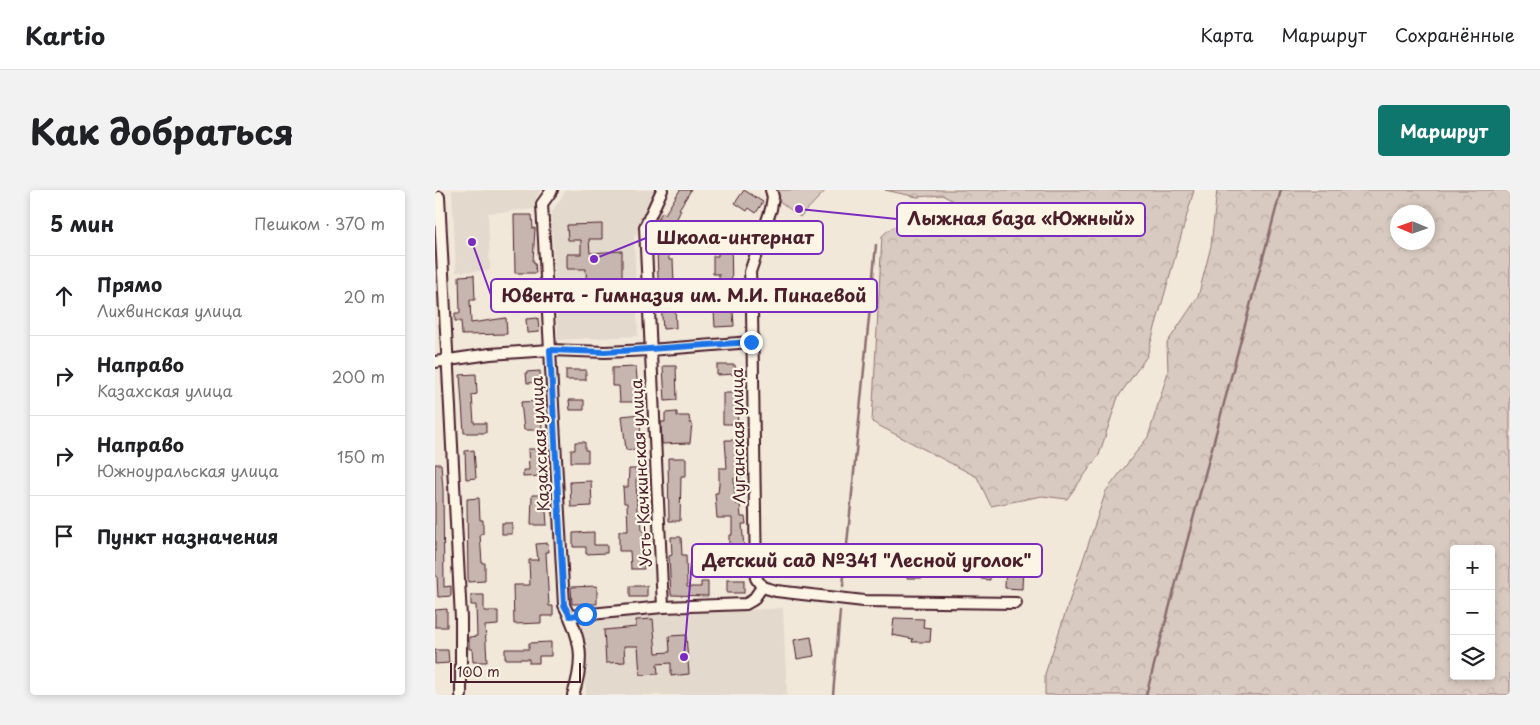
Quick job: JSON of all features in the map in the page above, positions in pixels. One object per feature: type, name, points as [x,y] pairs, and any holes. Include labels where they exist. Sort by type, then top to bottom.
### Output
[{"type":"street","name":"Казахская улица","points":[[551,190],[542,204],[564,605],[579,636],[580,674],[573,695]]},
{"type":"street","name":"Усть-Качкинская улица","points":[[662,190],[645,227],[663,607]]},
{"type":"street","name":"Луганская улица","points":[[762,587],[756,578],[750,272],[771,209],[772,193]]},
{"type":"street","points":[[439,197],[461,618],[461,695]]},
{"type":"street","points":[[435,362],[490,354],[550,350],[605,352],[751,342]]},
{"type":"street","points":[[570,616],[663,607],[746,604],[753,600],[762,587],[777,591],[864,601],[1016,603]]},
{"type":"shaded area","points":[[452,190],[541,190],[536,198],[536,209],[488,213],[490,271],[456,272]]},
{"type":"shaded area","points":[[566,190],[656,190],[634,238],[638,336],[558,340],[551,213]]},
{"type":"shaded area","points":[[783,608],[787,695],[586,695],[581,619]]},
{"type":"green space","points":[[779,190],[826,190],[800,217],[778,200]]},
{"type":"green space","points":[[885,190],[1194,190],[1147,356],[1118,397],[1099,455],[1067,499],[1042,496],[991,506],[977,477],[872,422],[882,236],[890,229],[908,221],[927,220],[957,226],[972,211],[942,195],[917,197]]},
{"type":"green space","points":[[1217,190],[1510,190],[1510,695],[1045,695],[1045,674],[1106,491],[1148,437],[1168,372],[1167,343],[1198,297],[1211,246]]},
{"type":"building","points":[[680,190],[691,190],[679,209],[681,210],[668,237],[669,260],[673,260],[676,328],[663,329],[661,305],[659,305],[656,223],[662,212],[665,214]]},
{"type":"building","points":[[744,190],[763,202],[756,213],[749,208],[747,211],[735,203]]},
{"type":"building","points":[[514,215],[532,215],[533,229],[535,228],[533,262],[535,262],[536,273],[515,273]]},
{"type":"building","points":[[602,224],[602,239],[589,239],[590,253],[622,251],[622,294],[587,296],[586,269],[567,269],[567,254],[581,254],[581,240],[568,240],[567,225]]},
{"type":"building","points":[[719,230],[731,231],[732,296],[719,296],[719,274],[713,274],[713,256],[718,256]]},
{"type":"building","points":[[474,275],[475,300],[470,300],[471,323],[506,318],[507,334],[462,335],[461,321],[455,321],[455,313],[460,313],[459,276]]},
{"type":"building","points":[[733,310],[734,326],[715,327],[714,311]]},
{"type":"building","points":[[538,318],[539,332],[527,333],[526,319]]},
{"type":"building","points":[[717,365],[735,365],[736,374],[717,375]]},
{"type":"building","points":[[663,366],[676,366],[677,400],[665,401]]},
{"type":"building","points":[[636,367],[639,402],[620,402],[619,386],[612,386],[612,368]]},
{"type":"building","points":[[566,370],[586,370],[586,380],[566,380]]},
{"type":"building","points":[[540,371],[541,382],[527,383],[526,372]]},
{"type":"building","points":[[476,374],[477,394],[472,395],[474,423],[486,423],[486,433],[464,433],[460,375]]},
{"type":"building","points":[[723,393],[736,393],[738,424],[723,424]]},
{"type":"building","points":[[569,400],[584,400],[584,410],[570,410]]},
{"type":"building","points":[[541,401],[542,430],[524,430],[521,402]]},
{"type":"building","points":[[677,412],[677,416],[689,416],[690,423],[692,423],[690,443],[662,444],[661,422],[665,422],[665,413]]},
{"type":"building","points":[[640,414],[641,449],[626,450],[622,416]]},
{"type":"building","points":[[725,440],[737,440],[738,467],[742,467],[742,478],[734,478],[735,504],[740,504],[741,517],[745,517],[746,524],[742,524],[745,561],[725,561],[725,550],[729,550],[729,535],[732,535],[732,518],[717,518],[715,493],[718,493],[719,468],[727,468]]},
{"type":"building","points":[[575,442],[585,442],[585,450],[588,450],[588,462],[571,462],[571,450],[575,450]]},
{"type":"building","points":[[528,449],[541,449],[543,476],[523,477],[523,470],[529,470]]},
{"type":"building","points":[[474,450],[476,478],[466,479],[465,451]]},
{"type":"building","points":[[668,458],[686,458],[686,476],[681,476],[680,521],[669,521]]},
{"type":"building","points":[[435,464],[441,464],[443,489],[444,587],[451,586],[451,596],[438,597],[437,576],[435,576]]},
{"type":"building","points":[[629,469],[640,469],[640,479],[636,479],[637,511],[641,511],[642,531],[648,531],[648,550],[643,551],[644,569],[631,569],[630,551],[619,551],[619,531],[628,531],[627,503],[624,503],[623,487],[628,487]]},
{"type":"building","points":[[591,481],[592,506],[571,507],[570,482]]},
{"type":"building","points":[[532,495],[545,495],[547,525],[531,525]]},
{"type":"building","points":[[479,498],[480,520],[483,520],[483,534],[480,534],[482,563],[485,563],[485,581],[468,582],[467,499]]},
{"type":"building","points":[[502,523],[512,523],[512,534],[502,534]]},
{"type":"building","points":[[594,532],[594,545],[607,545],[607,553],[586,554],[586,547],[573,547],[573,533]]},
{"type":"building","points":[[671,537],[681,537],[682,555],[686,555],[687,587],[701,587],[701,582],[708,582],[708,596],[671,595],[669,556],[672,555]]},
{"type":"building","points":[[548,543],[549,552],[546,552],[549,606],[553,606],[553,616],[541,616],[541,623],[514,624],[513,585],[530,585],[529,560],[538,560],[536,544]]},
{"type":"building","points":[[1006,563],[1023,564],[1022,589],[1005,588]]},
{"type":"building","points":[[908,566],[923,566],[923,578],[907,578]]},
{"type":"building","points":[[943,568],[960,569],[959,578],[943,577]]},
{"type":"building","points":[[982,569],[990,569],[990,580],[981,579]]},
{"type":"building","points":[[727,580],[744,580],[744,593],[727,593]]},
{"type":"building","points":[[597,586],[597,604],[572,604],[571,587]]},
{"type":"building","points":[[630,586],[647,586],[647,597],[630,597]]},
{"type":"building","points":[[471,595],[484,595],[484,611],[498,611],[498,625],[485,626],[487,662],[473,662],[472,649],[469,649],[469,637],[477,636],[476,605],[471,605]]},
{"type":"building","points":[[447,609],[447,627],[435,627],[435,610]]},
{"type":"building","points":[[894,618],[924,619],[923,627],[931,628],[930,642],[912,642],[913,639],[892,635]]},
{"type":"building","points":[[653,619],[656,653],[670,652],[669,636],[686,635],[689,674],[671,676],[671,663],[657,664],[658,674],[640,675],[638,646],[624,646],[625,662],[606,663],[604,630],[636,627],[636,620]]},
{"type":"building","points":[[811,637],[814,656],[797,659],[794,640]]},
{"type":"building","points":[[551,642],[551,656],[539,656],[539,663],[529,663],[529,659],[505,659],[505,649],[529,649],[529,643]]},
{"type":"building","points":[[435,650],[448,650],[449,663],[435,664]]},
{"type":"waterway","points":[[1146,695],[1281,190]]},
{"type":"waterway","points":[[843,586],[876,245]]},
{"type":"waterway","points":[[833,695],[840,611]]},
{"type":"place","name":"Лыжная база «Южный»","points":[[799,209]]},
{"type":"place","name":"Ювента - Гимназия им. М.И. Пинаевой","points":[[472,242]]},
{"type":"place","name":"Школа-интернат","points":[[594,259]]},
{"type":"place","name":"Детский сад №341 \"Лесной уголок\"","points":[[684,657]]},
{"type":"route","points":[[585,614],[570,616],[564,605],[550,350],[605,352],[751,342]]}]
